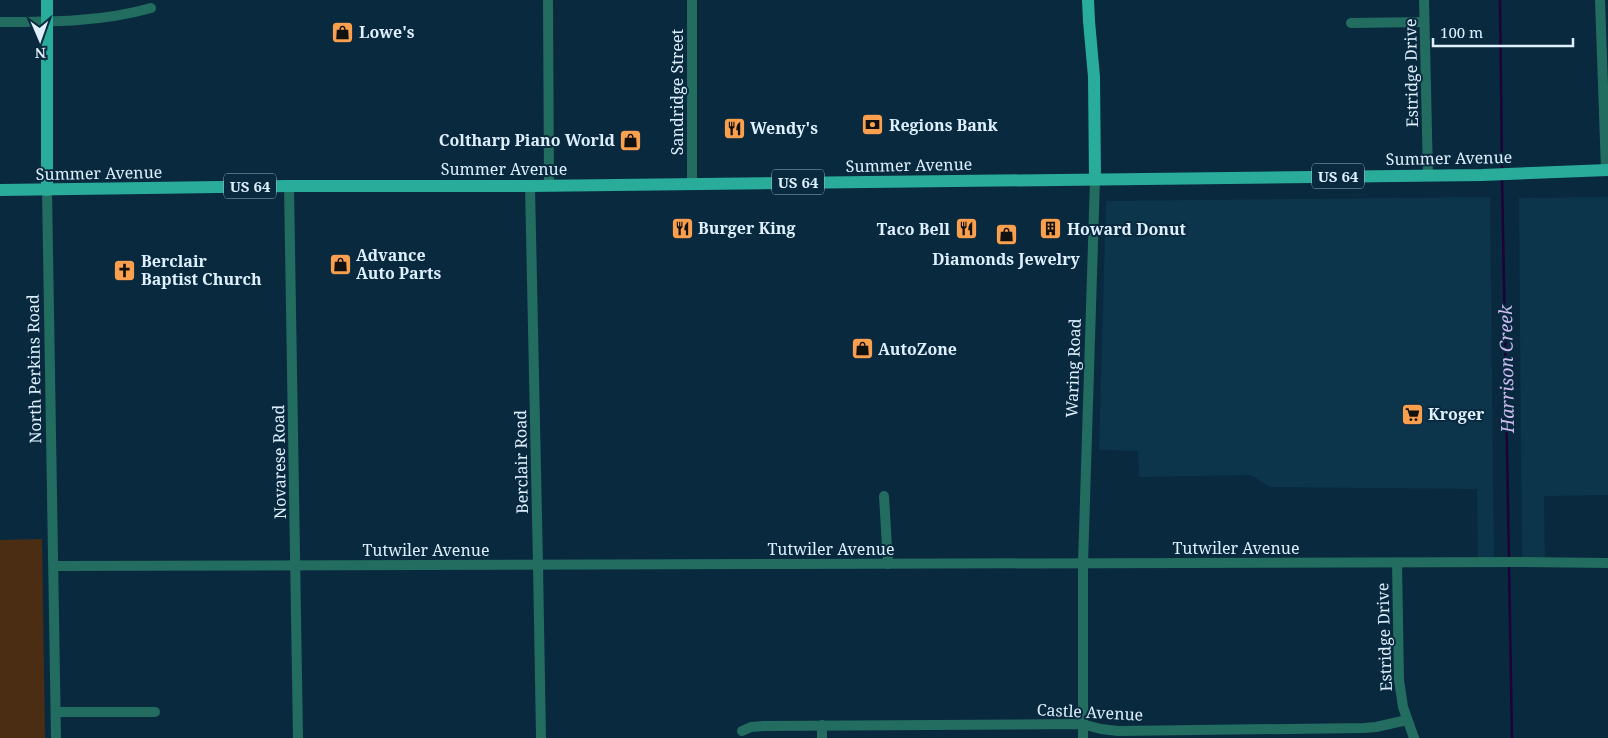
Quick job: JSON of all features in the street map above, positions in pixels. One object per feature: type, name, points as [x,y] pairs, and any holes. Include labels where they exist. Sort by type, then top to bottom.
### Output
[{"type":"main road","name":"North Perkins Road","points":[[47,0],[47,190]]},
{"type":"main road","name":"Waring Road","points":[[1088,0],[1094,77],[1095,179]]},
{"type":"main road","name":"Summer Avenue","points":[[0,190],[289,186],[549,186],[1518,174],[1607,170]]},
{"type":"street","points":[[548,0],[549,186]]},
{"type":"street","name":"Sandridge Street","points":[[692,0],[692,183]]},
{"type":"street","name":"Estridge Drive","points":[[1424,0],[1428,174]]},
{"type":"street","points":[[1600,0],[1607,170]]},
{"type":"street","points":[[0,22],[46,22],[125,15],[150,8]]},
{"type":"street","points":[[1351,23],[1424,22]]},
{"type":"street","name":"Waring Road","points":[[1083,738],[1083,564],[1095,179]]},
{"type":"street","name":"Novarese Road","points":[[289,186],[298,738]]},
{"type":"street","name":"Berclair Road","points":[[530,186],[541,738]]},
{"type":"street","name":"North Perkins Road","points":[[47,190],[56,738]]},
{"type":"street","points":[[884,496],[888,564]]},
{"type":"street","name":"Estridge Drive","points":[[1397,563],[1398,674],[1403,706],[1414,738]]},
{"type":"street","name":"Tutwiler Avenue","points":[[54,566],[295,564],[1608,563]]},
{"type":"street","points":[[56,712],[155,712]]},
{"type":"street","name":"Castle Avenue","points":[[742,731],[757,726],[822,725],[1082,724],[1118,731],[1335,728],[1376,727],[1407,720]]},
{"type":"street","points":[[822,725],[822,738]]},
{"type":"shaded area","points":[[1490,197],[1494,562],[1478,562],[1477,489],[1270,487],[1250,475],[1139,477],[1138,451],[1099,450],[1106,201]]},
{"type":"shaded area","points":[[1608,197],[1608,495],[1544,496],[1545,562],[1522,562],[1519,198]]},
{"type":"shaded area","points":[[42,539],[45,738],[0,738],[0,540]]},
{"type":"waterway","name":"Harrison Creek","points":[[1500,0],[1502,169]]},
{"type":"waterway","name":"Harrison Creek","points":[[1502,177],[1509,559]]},
{"type":"waterway","name":"Harrison Creek","points":[[1509,565],[1512,738]]},
{"type":"place","name":"Lowe's","points":[[343,32]]},
{"type":"place","name":"Regions Bank","points":[[873,125]]},
{"type":"place","name":"Wendy's","points":[[734,128]]},
{"type":"place","name":"Coltharp Piano World","points":[[631,140]]},
{"type":"place","name":"Burger King","points":[[682,228]]},
{"type":"place","name":"Taco Bell","points":[[966,229]]},
{"type":"place","name":"Howard Donut","points":[[1051,229]]},
{"type":"place","name":"Diamonds Jewelry","points":[[1006,235]]},
{"type":"place","name":"Advance Auto Parts","points":[[340,264]]},
{"type":"place","name":"Berclair Baptist Church","points":[[125,270]]},
{"type":"place","name":"AutoZone","points":[[862,349]]},
{"type":"place","name":"Kroger","points":[[1412,414]]}]
